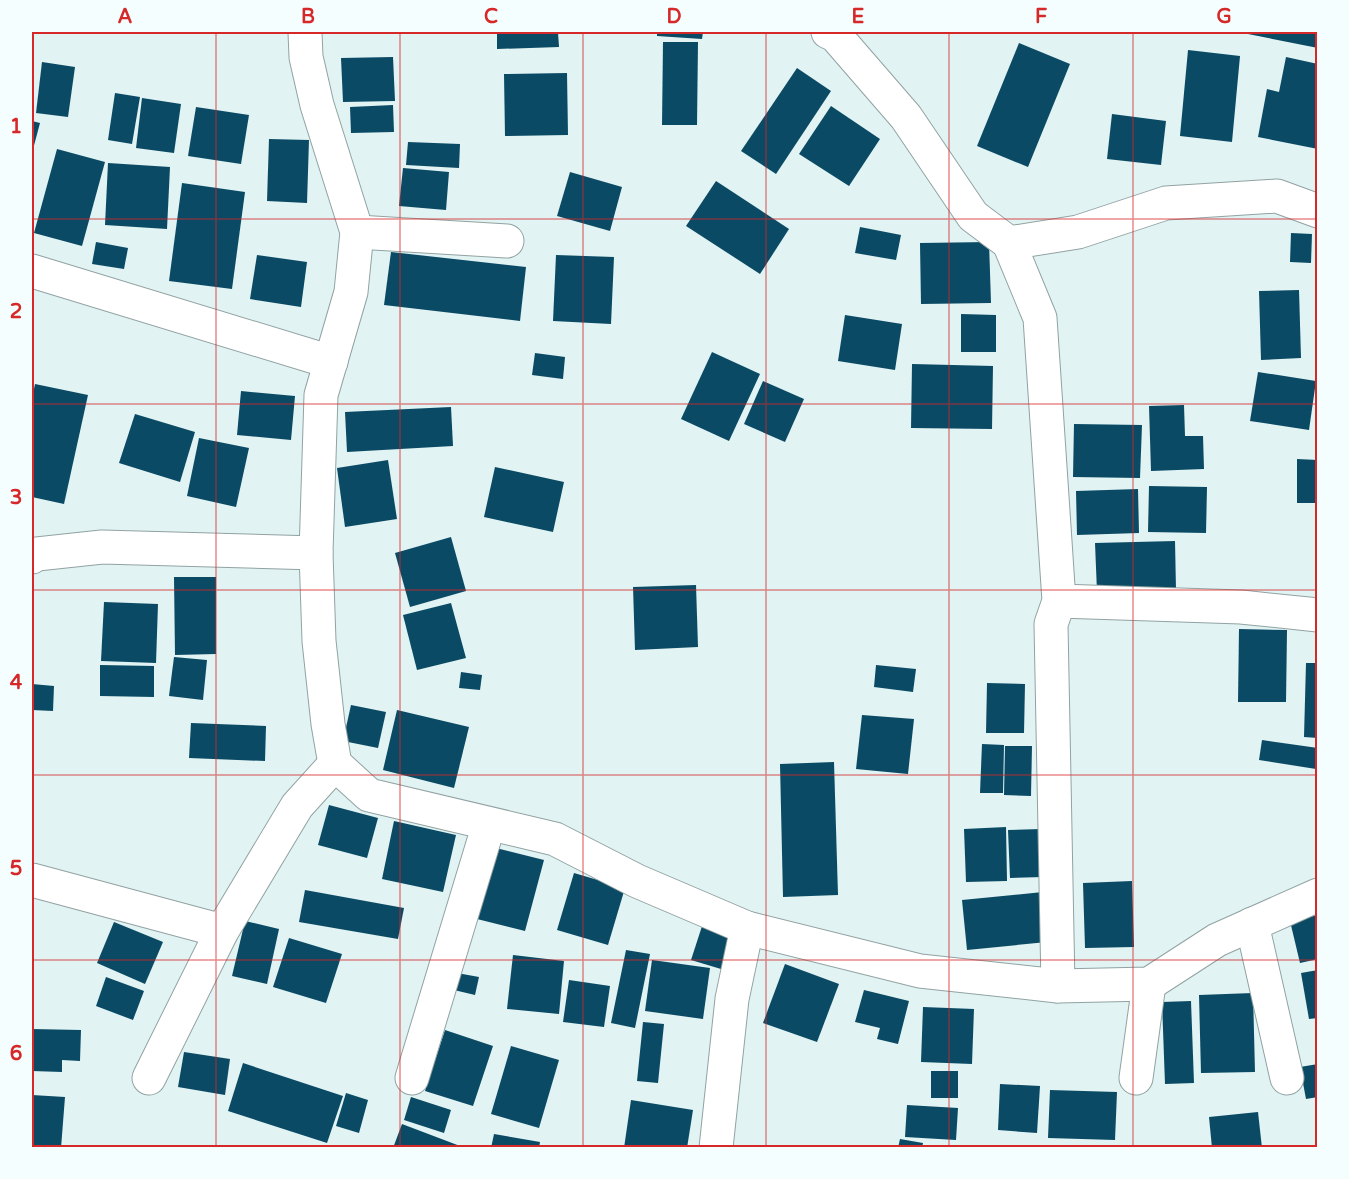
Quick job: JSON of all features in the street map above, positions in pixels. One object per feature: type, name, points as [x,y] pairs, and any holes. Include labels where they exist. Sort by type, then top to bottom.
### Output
[{"type":"street","points":[[305,32],[306,57],[317,105],[357,232],[351,292],[321,395],[316,553],[319,641],[335,764],[369,795],[555,839],[637,881],[747,928],[920,971],[1058,986],[1149,984],[1217,940],[1317,895]]},
{"type":"street","points":[[828,32],[835,35],[906,117],[973,216],[1009,243],[1040,318],[1059,601],[1051,624],[1058,986]]},
{"type":"street","points":[[1009,243],[1078,232],[1166,203],[1277,196],[1317,211]]},
{"type":"street","points":[[357,232],[507,241]]},
{"type":"street","points":[[32,271],[331,363]]},
{"type":"street","points":[[32,556],[102,547],[316,553]]},
{"type":"street","points":[[1059,601],[1241,607],[1317,615]]},
{"type":"street","points":[[149,1078],[222,931],[297,806],[335,764]]},
{"type":"street","points":[[412,1078],[489,824]]},
{"type":"street","points":[[32,880],[222,931]]},
{"type":"street","points":[[1252,924],[1287,1078]]},
{"type":"street","points":[[716,1148],[732,999],[747,928]]},
{"type":"street","points":[[1136,1078],[1149,984]]},
{"type":"building","points":[[497,32],[558,32],[559,47],[497,49]]},
{"type":"building","points":[[657,32],[703,32],[702,39],[657,36]]},
{"type":"building","points":[[1248,32],[1318,32],[1318,48],[1248,34]]},
{"type":"building","points":[[663,42],[698,42],[697,125],[662,125]]},
{"type":"building","points":[[1019,43],[1070,64],[1028,167],[977,146]]},
{"type":"building","points":[[1188,50],[1240,56],[1232,142],[1180,136]]},
{"type":"building","points":[[393,57],[395,101],[343,102],[341,58]]},
{"type":"building","points":[[1286,57],[1318,64],[1318,149],[1258,137],[1267,89],[1279,92]]},
{"type":"building","points":[[42,62],[75,67],[68,117],[36,113]]},
{"type":"building","points":[[797,68],[831,91],[776,174],[741,151]]},
{"type":"building","points":[[567,73],[568,135],[505,136],[504,74]]},
{"type":"building","points":[[115,93],[140,97],[132,144],[108,140]]},
{"type":"building","points":[[142,98],[181,104],[174,153],[136,148]]},
{"type":"building","points":[[393,105],[394,132],[351,133],[350,107]]},
{"type":"building","points":[[831,106],[880,139],[849,186],[799,154]]},
{"type":"building","points":[[196,107],[249,115],[241,164],[188,156]]},
{"type":"building","points":[[1112,114],[1166,121],[1161,165],[1107,159]]},
{"type":"building","points":[[32,121],[40,123],[32,153]]},
{"type":"building","points":[[269,139],[309,140],[307,203],[267,201]]},
{"type":"building","points":[[408,142],[460,144],[459,168],[406,165]]},
{"type":"building","points":[[57,149],[105,162],[82,246],[34,233]]},
{"type":"building","points":[[108,163],[170,167],[167,229],[105,225]]},
{"type":"building","points":[[403,168],[449,172],[446,210],[399,206]]},
{"type":"building","points":[[570,172],[622,187],[610,231],[557,216]]},
{"type":"building","points":[[716,181],[789,229],[760,274],[686,226]]},
{"type":"building","points":[[182,183],[245,192],[232,289],[169,281]]},
{"type":"building","points":[[860,227],[901,235],[896,260],[855,253]]},
{"type":"building","points":[[1291,233],[1312,234],[1311,263],[1290,262]]},
{"type":"building","points":[[96,242],[128,248],[124,269],[92,264]]},
{"type":"building","points":[[989,242],[991,303],[921,304],[920,243]]},
{"type":"building","points":[[391,252],[526,267],[520,321],[384,305]]},
{"type":"building","points":[[257,255],[307,262],[301,307],[250,299]]},
{"type":"building","points":[[556,255],[614,257],[611,324],[553,321]]},
{"type":"building","points":[[1316,284],[1318,284],[1318,301],[1315,300]]},
{"type":"building","points":[[1299,290],[1301,358],[1261,360],[1259,291]]},
{"type":"building","points":[[961,314],[996,315],[996,352],[961,352]]},
{"type":"building","points":[[845,315],[902,324],[895,370],[838,361]]},
{"type":"building","points":[[712,352],[760,374],[729,441],[681,419]]},
{"type":"building","points":[[535,353],[565,357],[563,379],[532,375]]},
{"type":"building","points":[[912,364],[993,366],[992,429],[911,428]]},
{"type":"building","points":[[1258,372],[1316,381],[1309,430],[1250,421]]},
{"type":"building","points":[[763,381],[804,399],[785,442],[744,424]]},
{"type":"building","points":[[35,384],[88,395],[64,504],[32,497],[32,399]]},
{"type":"building","points":[[241,391],[295,396],[291,440],[237,435]]},
{"type":"building","points":[[1184,405],[1185,436],[1203,436],[1204,469],[1151,471],[1149,406]]},
{"type":"building","points":[[451,407],[453,446],[347,452],[345,412]]},
{"type":"building","points":[[135,414],[195,432],[180,482],[119,463]]},
{"type":"building","points":[[1074,424],[1142,425],[1140,478],[1073,477]]},
{"type":"building","points":[[199,438],[249,448],[236,507],[187,496]]},
{"type":"building","points":[[1297,459],[1318,460],[1318,503],[1297,503]]},
{"type":"building","points":[[388,460],[397,519],[345,527],[337,468]]},
{"type":"building","points":[[495,467],[564,482],[553,532],[484,517]]},
{"type":"building","points":[[1149,486],[1207,487],[1206,533],[1148,532]]},
{"type":"building","points":[[1138,489],[1139,533],[1077,535],[1076,491]]},
{"type":"building","points":[[451,537],[466,591],[410,607],[395,553]]},
{"type":"building","points":[[1175,541],[1176,590],[1097,592],[1095,543]]},
{"type":"building","points":[[174,577],[216,577],[216,654],[175,655]]},
{"type":"building","points":[[696,585],[698,647],[635,650],[633,587]]},
{"type":"building","points":[[104,602],[158,604],[156,663],[101,661]]},
{"type":"building","points":[[451,603],[466,658],[417,670],[403,615]]},
{"type":"building","points":[[1239,629],[1287,630],[1286,702],[1238,702]]},
{"type":"building","points":[[174,657],[207,660],[203,700],[169,696]]},
{"type":"building","points":[[1306,663],[1318,663],[1318,738],[1304,737]]},
{"type":"building","points":[[100,665],[154,666],[154,697],[100,696]]},
{"type":"building","points":[[876,665],[916,669],[913,692],[874,687]]},
{"type":"building","points":[[461,672],[482,675],[480,690],[459,688]]},
{"type":"building","points":[[987,683],[1025,684],[1024,733],[986,733]]},
{"type":"building","points":[[32,684],[54,686],[53,711],[32,710]]},
{"type":"building","points":[[351,705],[386,712],[378,748],[343,741]]},
{"type":"building","points":[[397,710],[469,727],[454,788],[383,770]]},
{"type":"building","points":[[862,715],[914,719],[908,774],[856,769]]},
{"type":"building","points":[[191,723],[266,726],[265,761],[189,758]]},
{"type":"building","points":[[1262,740],[1318,748],[1316,769],[1259,760]]},
{"type":"building","points":[[982,744],[1004,745],[1003,793],[980,793]]},
{"type":"building","points":[[1005,746],[1032,746],[1031,796],[1004,795]]},
{"type":"building","points":[[834,762],[838,895],[783,897],[780,764]]},
{"type":"building","points":[[329,805],[378,818],[367,858],[318,845]]},
{"type":"building","points":[[394,821],[456,835],[443,892],[382,879]]},
{"type":"building","points":[[1006,827],[1007,881],[966,882],[964,829]]},
{"type":"building","points":[[1041,829],[1043,877],[1010,878],[1008,830]]},
{"type":"building","points":[[496,848],[544,860],[525,931],[477,919]]},
{"type":"building","points":[[574,873],[625,888],[608,945],[557,930]]},
{"type":"building","points":[[1132,881],[1134,947],[1085,948],[1083,883]]},
{"type":"building","points":[[305,890],[404,908],[398,939],[299,922]]},
{"type":"building","points":[[1043,892],[1047,942],[967,950],[962,900]]},
{"type":"building","points":[[1318,915],[1318,959],[1300,963],[1290,921]]},
{"type":"building","points":[[704,920],[734,930],[721,969],[691,960]]},
{"type":"building","points":[[245,921],[279,929],[267,984],[232,976]]},
{"type":"building","points":[[114,922],[163,942],[145,984],[97,963]]},
{"type":"building","points":[[289,938],[342,954],[326,1003],[273,987]]},
{"type":"building","points":[[626,950],[650,954],[635,1028],[611,1023]]},
{"type":"building","points":[[513,955],[564,961],[559,1014],[507,1009]]},
{"type":"building","points":[[652,960],[710,968],[703,1019],[645,1011]]},
{"type":"building","points":[[785,964],[839,984],[817,1042],[763,1023]]},
{"type":"building","points":[[1318,970],[1318,1018],[1309,1019],[1301,973]]},
{"type":"building","points":[[457,973],[479,977],[475,995],[454,990]]},
{"type":"building","points":[[106,977],[144,991],[133,1020],[96,1006]]},
{"type":"building","points":[[569,980],[610,986],[604,1027],[563,1022]]},
{"type":"building","points":[[864,990],[909,1001],[898,1044],[877,1039],[880,1028],[855,1022]]},
{"type":"building","points":[[1253,993],[1255,1072],[1201,1073],[1199,995]]},
{"type":"building","points":[[1191,1001],[1194,1083],[1165,1084],[1162,1002]]},
{"type":"building","points":[[923,1007],[974,1009],[972,1064],[921,1062]]},
{"type":"building","points":[[643,1022],[664,1024],[658,1083],[637,1081]]},
{"type":"building","points":[[32,1029],[81,1030],[80,1061],[62,1060],[62,1072],[32,1071]]},
{"type":"building","points":[[445,1030],[493,1046],[473,1106],[425,1091]]},
{"type":"building","points":[[511,1046],[559,1060],[539,1128],[491,1114]]},
{"type":"building","points":[[184,1052],[230,1059],[225,1095],[178,1087]]},
{"type":"building","points":[[243,1063],[343,1096],[327,1143],[228,1111]]},
{"type":"building","points":[[1318,1064],[1318,1097],[1306,1099],[1300,1067]]},
{"type":"building","points":[[931,1071],[958,1071],[958,1098],[931,1098]]},
{"type":"building","points":[[1000,1084],[1040,1086],[1037,1133],[998,1130]]},
{"type":"building","points":[[1050,1090],[1117,1092],[1115,1140],[1048,1138]]},
{"type":"building","points":[[346,1093],[368,1100],[359,1133],[336,1126]]},
{"type":"building","points":[[32,1095],[65,1097],[61,1148],[32,1148]]},
{"type":"building","points":[[411,1097],[451,1110],[444,1133],[404,1120]]},
{"type":"building","points":[[631,1100],[693,1110],[687,1148],[624,1148]]},
{"type":"building","points":[[907,1105],[958,1108],[956,1140],[905,1137]]},
{"type":"building","points":[[1258,1112],[1262,1148],[1212,1148],[1209,1117]]},
{"type":"building","points":[[402,1124],[460,1146],[460,1148],[393,1148]]},
{"type":"building","points":[[494,1134],[540,1142],[539,1148],[491,1148]]},
{"type":"building","points":[[900,1139],[923,1143],[922,1148],[898,1148]]}]
